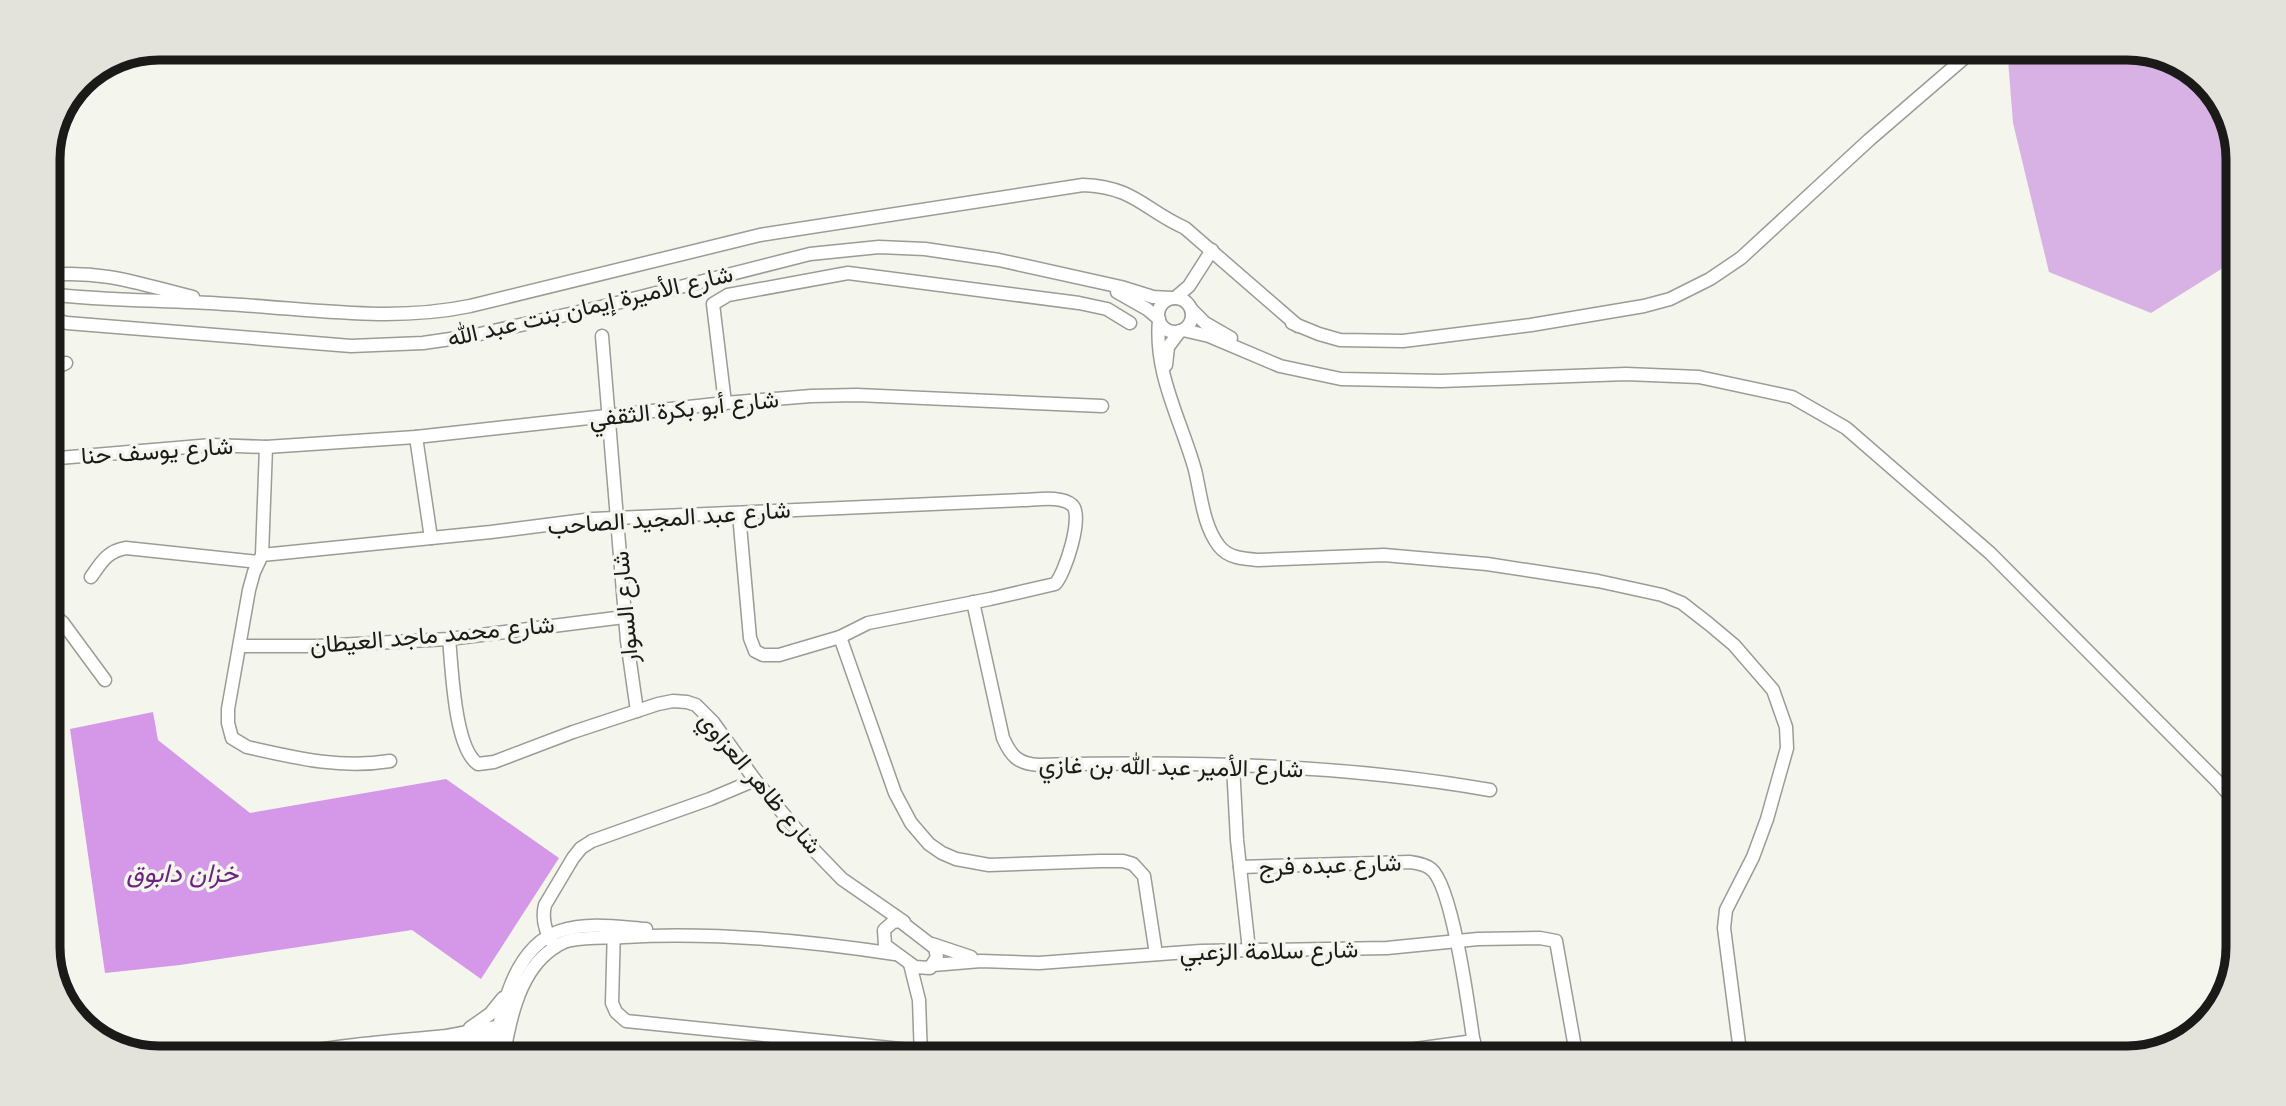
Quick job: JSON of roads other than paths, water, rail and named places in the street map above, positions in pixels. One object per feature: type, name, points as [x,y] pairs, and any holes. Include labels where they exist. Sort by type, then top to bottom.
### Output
[{"type":"street","points":[[60,295],[220,303],[371,315],[431,313],[470,306],[760,235],[1083,185],[1113,188],[1128,193],[1175,225],[1185,228],[1213,256],[1298,326],[1340,340],[1403,341],[1544,323],[1644,306],[1670,299],[1710,279],[1741,258],[1868,140],[1962,60]]},
{"type":"street","name":"شارع الأميرة إيمان بنت عبد الله","points":[[60,321],[351,346],[424,343],[471,336],[601,307],[810,254],[879,247],[925,249],[987,258],[1158,298],[1173,298]]},
{"type":"street","points":[[1213,256],[1189,286],[1162,304],[1159,353],[1168,393],[1194,467],[1211,532],[1219,547],[1226,553],[1258,560],[1384,555],[1486,564],[1662,595],[1682,603],[1734,645],[1773,690],[1786,727],[1787,748],[1767,819],[1753,857],[1726,910],[1724,928],[1739,1046]]},
{"type":"street","points":[[1168,393],[1166,354],[1171,341],[1191,322],[1195,289],[1213,256]]},
{"type":"street","points":[[68,296],[74,282],[69,273]]},
{"type":"street","name":"شارع الأميرة إيمان بنت عبد الله","points":[[725,403],[713,304],[728,295],[822,276],[848,273],[1079,303],[1107,309],[1130,323]]},
{"type":"street","points":[[60,274],[108,275],[220,303]]},
{"type":"street","points":[[141,300],[137,291],[142,284]]},
{"type":"street","name":"شارع الأميرة إيمان بنت عبد الله","points":[[1108,285],[1159,319]]},
{"type":"street","points":[[1173,298],[1184,300],[1213,328],[1260,352],[1349,377]]},
{"type":"street","points":[[1159,319],[1165,329],[1209,336],[1280,366],[1341,379],[1349,377],[1441,381],[1626,374],[1699,377],[1792,397],[1846,428],[1990,553],[2226,792]]},
{"type":"street","name":"شارع الأميرة إيمان بنت عبد الله","points":[[60,324],[67,323]]},
{"type":"street","name":"شارع السوار","points":[[602,335],[624,617],[638,711]]},
{"type":"street","points":[[60,366],[66,363]]},
{"type":"street","name":"شارع أبو بكرة الثقفي","points":[[266,447],[416,438],[725,403],[858,395],[1102,406]]},
{"type":"street","points":[[416,438],[431,538]]},
{"type":"street","name":"شارع يوسف حنا","points":[[60,458],[212,445],[266,447]]},
{"type":"street","points":[[266,447],[260,558],[249,590],[233,673],[228,723],[232,738],[238,744],[316,762],[360,765],[390,761]]},
{"type":"street","name":"شارع عبد المجيد الصاحب","points":[[91,578],[105,557],[114,550],[126,548],[260,558],[617,518],[983,501],[1059,500],[1074,507],[1074,534],[1059,580],[1047,587],[973,602]]},
{"type":"street","points":[[740,514],[750,638],[755,651],[763,655],[779,655],[840,637],[868,623],[973,602]]},
{"type":"street","name":"شارع الأمير عبد الله بن غازي","points":[[973,602],[1003,738],[1008,750],[1020,762],[1039,765],[1175,762],[1233,765],[1403,778],[1490,790]]},
{"type":"street","name":"شارع محمد ماجد العيطان","points":[[240,646],[318,646],[449,639],[624,617]]},
{"type":"street","points":[[60,620],[105,680]]},
{"type":"street","points":[[840,637],[895,793],[911,823],[929,844],[942,853],[972,863],[1015,865],[1123,861],[1133,864],[1140,869],[1146,885],[1156,954]]},
{"type":"street","name":"شارع ظاهر العزاوي","points":[[449,639],[463,737],[469,755],[478,764],[494,762],[673,701],[696,705],[713,722],[755,780],[812,848],[842,879],[932,944]]},
{"type":"street","points":[[1233,765],[1249,950]]},
{"type":"street","points":[[551,942],[544,922],[545,905],[581,848],[755,780]]},
{"type":"street","name":"شارع عبده فرج","points":[[1240,867],[1410,862],[1424,864],[1431,869],[1440,883],[1457,941],[1475,1046]]},
{"type":"street","name":"شارع ظاهر العزاوي","points":[[871,901],[885,945],[895,954]]},
{"type":"street","points":[[859,948],[874,941],[892,922],[904,922]]},
{"type":"street","points":[[614,932],[612,1003],[616,1012],[626,1021],[842,1046]]},
{"type":"street","points":[[468,1036],[490,1014],[511,986],[529,952],[551,942],[614,932],[859,948],[895,954],[910,964],[919,1000],[920,1046]]},
{"type":"street","name":"شارع سلامة الزعبي","points":[[910,964],[919,969],[981,961],[1039,963],[1156,954],[1387,948],[1457,941],[1540,938],[1556,941],[1575,1046]]},
{"type":"street","points":[[498,1046],[528,976],[551,942]]},
{"type":"street","points":[[919,1000],[937,954],[932,944]]},
{"type":"street","name":"شارع سلامة الزعبي","points":[[932,944],[981,961]]},
{"type":"street","points":[[503,1046],[511,986]]},
{"type":"street","points":[[393,1046],[503,1032]]},
{"type":"street","points":[[468,1036],[476,1046]]},
{"type":"street","points":[[1437,1046],[1474,1041]]},
{"type":"water","name":"خزان دابوق","points":[[153,712],[158,740],[250,813],[446,779],[559,858],[481,979],[412,930],[180,965],[105,973],[70,729]]}]
